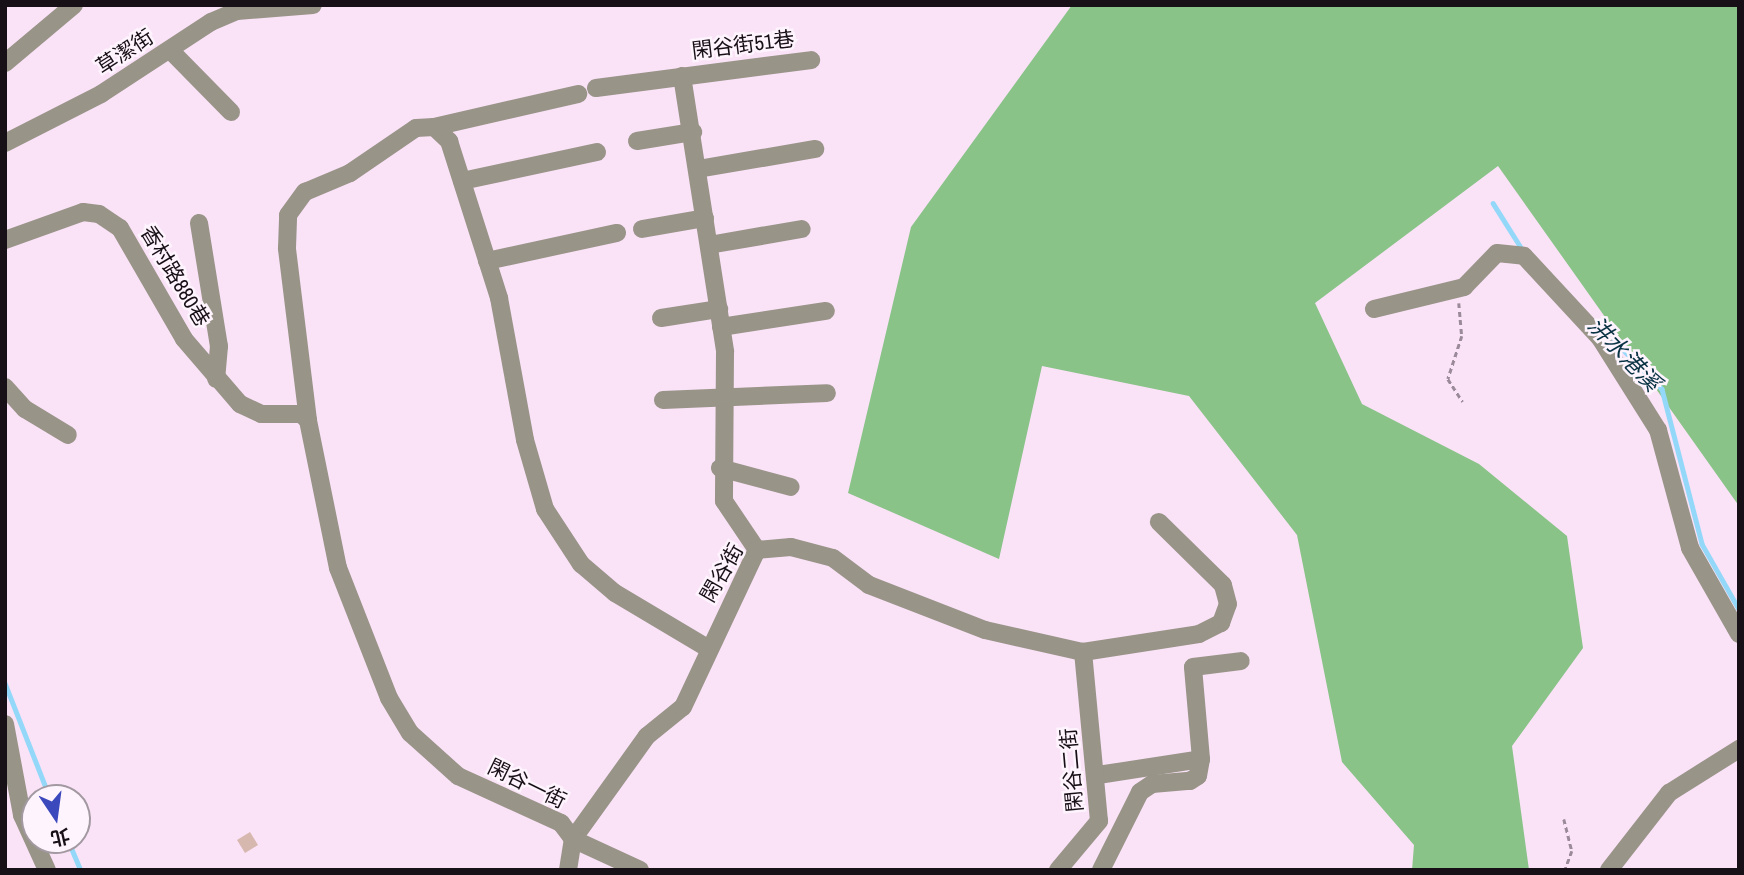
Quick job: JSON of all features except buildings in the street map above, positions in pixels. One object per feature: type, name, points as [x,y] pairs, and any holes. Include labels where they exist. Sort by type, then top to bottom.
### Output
[{"type":"street","points":[[5,63],[74,5]]},
{"type":"street","name":"草潔街","points":[[5,143],[237,11],[313,5]]},
{"type":"street","points":[[170,50],[231,111]]},
{"type":"street","name":"閑谷街51巷","points":[[596,88],[811,60]]},
{"type":"street","name":"閑谷街51巷","points":[[682,76],[693,132],[720,318],[723,402],[720,468],[724,501],[757,550]]},
{"type":"street","name":"閑谷一街","points":[[573,839],[561,823],[458,776],[410,733],[389,698],[338,568],[309,420],[288,215],[305,192],[350,173],[416,128],[434,127],[578,93]]},
{"type":"street","points":[[434,127],[449,141],[487,261],[545,509],[581,564],[615,593],[709,649]]},
{"type":"street","points":[[637,141],[693,132]]},
{"type":"street","points":[[698,169],[815,149]]},
{"type":"street","points":[[462,181],[597,152]]},
{"type":"street","name":"香村路880巷","points":[[5,240],[83,212],[99,214],[120,228],[184,339],[216,379],[261,414],[300,414],[309,420]]},
{"type":"street","points":[[642,229],[705,218]]},
{"type":"street","name":"香村路880巷","points":[[199,223],[219,346],[216,379]]},
{"type":"street","points":[[709,245],[803,229]]},
{"type":"street","points":[[487,261],[617,233]]},
{"type":"street","points":[[1374,309],[1464,287],[1497,253],[1524,256],[1601,338],[1658,430],[1690,548],[1739,634]]},
{"type":"street","points":[[661,318],[720,318],[826,311]]},
{"type":"street","points":[[5,387],[25,409],[68,435]]},
{"type":"street","points":[[663,400],[723,402],[827,393]]},
{"type":"street","points":[[720,468],[791,487]]},
{"type":"street","points":[[1083,652],[1199,634],[1221,623],[1228,604],[1223,585],[1159,522]]},
{"type":"street","name":"閑谷街","points":[[568,870],[573,839],[647,736],[683,707],[757,550],[791,547],[833,558],[869,585],[985,630],[1083,652]]},
{"type":"street","name":"閑谷二街","points":[[1062,868],[1099,821],[1098,775],[1083,652]]},
{"type":"street","points":[[1101,870],[1140,792],[1152,784],[1190,781],[1198,776],[1201,759],[1193,667],[1241,661]]},
{"type":"street","points":[[5,724],[22,815],[47,870]]},
{"type":"street","points":[[1609,870],[1669,793],[1739,749]]},
{"type":"street","points":[[1098,775],[1201,759]]},
{"type":"street","points":[[573,839],[616,865],[640,870]]},
{"type":"path","points":[[1463,402],[1448,379],[1462,336],[1458,307],[1464,287]]},
{"type":"path","points":[[1564,819],[1572,851],[1565,870]]},
{"type":"green space","points":[[1072,5],[1739,5],[1739,506],[1498,166],[1315,303],[1362,404],[1479,464],[1567,536],[1583,648],[1512,746],[1529,870],[1412,870],[1414,845],[1342,762],[1297,535],[1189,396],[1042,366],[999,559],[848,493],[911,227]]},
{"type":"waterway","name":"汫水港溪","points":[[1493,203],[1522,249]]},
{"type":"waterway","name":"汫水港溪","points":[[1605,331],[1662,389],[1702,544],[1739,609]]},
{"type":"waterway","points":[[5,683],[45,784]]},
{"type":"waterway","points":[[74,854],[81,870]]}]
